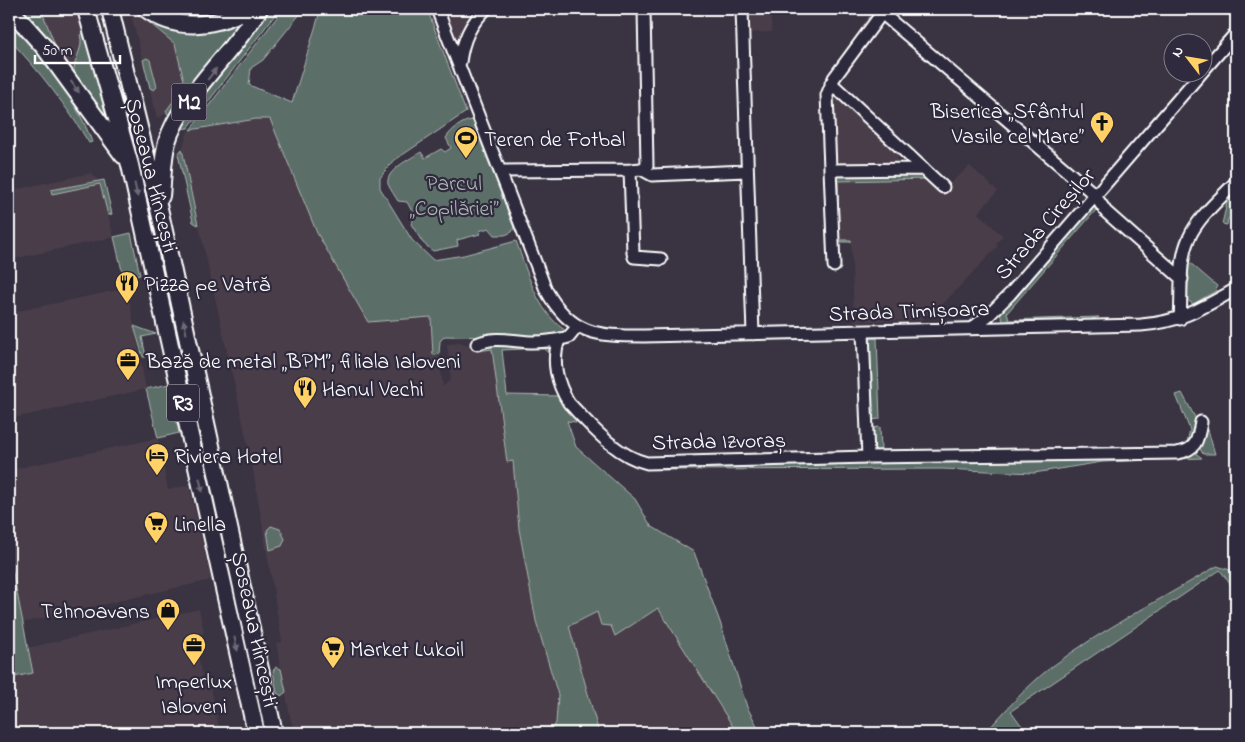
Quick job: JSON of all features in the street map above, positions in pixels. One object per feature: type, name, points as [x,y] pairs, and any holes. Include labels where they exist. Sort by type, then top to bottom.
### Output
[{"type":"highway","points":[[10,9],[29,29],[76,88],[130,165]]},
{"type":"highway","name":"Șoseaua Hîncești","points":[[86,9],[130,165],[256,733]]},
{"type":"highway","name":"Șoseaua Hîncești","points":[[110,9],[160,213],[274,733]]},
{"type":"highway","points":[[146,9],[180,24],[201,25],[217,22],[247,9]]},
{"type":"highway","name":"M2","points":[[160,213],[164,156],[177,121],[248,28],[259,9]]},
{"type":"street","points":[[437,9],[460,64],[546,290],[566,319],[577,327],[569,337],[558,340],[534,342],[491,339],[478,344]]},
{"type":"street","points":[[460,64],[462,45],[469,30],[486,9]]},
{"type":"street","points":[[501,171],[636,169],[647,166],[644,9]]},
{"type":"street","points":[[742,9],[753,334]]},
{"type":"street","points":[[834,266],[827,110],[831,83],[880,11],[1094,194],[1106,212],[1182,279]]},
{"type":"street","name":"Strada Cireșilor","points":[[1212,61],[1236,33]]},
{"type":"street","name":"Strada Cireșilor","points":[[972,328],[989,315],[1010,294],[1094,194],[1193,82]]},
{"type":"street","points":[[831,83],[943,187]]},
{"type":"street","points":[[636,169],[652,175],[746,171]]},
{"type":"street","points":[[636,169],[634,257],[640,260],[661,260]]},
{"type":"street","points":[[830,170],[924,169]]},
{"type":"street","points":[[1180,319],[1186,247],[1191,233],[1236,182]]},
{"type":"street","name":"Strada Timișoara","points":[[577,327],[589,333],[612,336],[1141,325],[1167,323],[1180,319],[1236,289]]},
{"type":"street","points":[[863,332],[868,457]]},
{"type":"street","name":"Strada Izvoraș","points":[[558,340],[554,353],[554,363],[563,394],[569,403],[623,454],[634,460],[647,463],[868,457],[1177,453],[1187,452],[1196,444],[1200,422]]},
{"type":"shaded area","points":[[23,9],[76,9],[83,33],[80,35],[82,42],[74,69],[78,84],[50,45],[48,38]]},
{"type":"shaded area","points":[[445,9],[477,9],[457,40],[455,38]]},
{"type":"shaded area","points":[[748,9],[770,9],[772,32],[749,33]]},
{"type":"shaded area","points":[[134,10],[175,44],[185,85],[166,114],[157,118],[131,14]]},
{"type":"shaded area","points":[[836,94],[898,151],[898,166],[838,167],[834,164],[830,100]]},
{"type":"shaded area","points":[[256,119],[270,119],[317,233],[328,254],[431,317],[433,355],[439,354],[443,387],[451,379],[447,344],[461,343],[478,351],[492,349],[507,461],[513,461],[519,529],[536,621],[558,695],[556,723],[550,733],[298,733],[291,722],[276,643],[282,642],[252,464],[182,149],[188,131]]},
{"type":"shaded area","points":[[970,166],[998,191],[978,213],[1003,236],[996,244],[998,246],[944,303],[921,320],[854,322],[851,240],[839,240],[838,181],[927,179],[948,185]]},
{"type":"shaded area","points":[[91,173],[99,181],[114,237],[9,260],[9,191]]},
{"type":"shaded area","points":[[127,288],[146,389],[9,419],[9,313]]},
{"type":"shaded area","points":[[158,438],[168,490],[189,485],[211,580],[22,623],[9,553],[9,470]]},
{"type":"shaded area","points":[[658,607],[737,733],[599,733],[569,626],[597,612],[611,626],[615,636]]},
{"type":"shaded area","points":[[199,609],[204,633],[194,636],[204,684],[210,683],[220,733],[9,733],[9,728],[14,726],[9,701],[9,678],[33,673],[27,648]]},
{"type":"green space","points":[[23,9],[41,9],[55,45],[53,47],[38,25]]},
{"type":"green space","points":[[155,9],[230,9],[208,16],[192,18]]},
{"type":"green space","points":[[274,9],[274,11],[278,11],[188,128],[179,129],[206,90],[269,10]]},
{"type":"green space","points":[[351,9],[427,9],[466,112],[392,162],[380,178],[380,188],[412,240],[433,260],[464,255],[516,241],[540,302],[547,313],[566,331],[564,335],[548,338],[445,336],[440,341],[439,354],[433,355],[431,317],[368,322],[317,233],[270,119],[256,119],[190,130],[281,12]],"holes":[[[320,12],[292,103],[249,85],[251,68],[263,60],[300,14]]]},
{"type":"green space","points":[[134,10],[164,28],[184,32],[239,24],[240,28],[169,116],[166,111],[185,85],[175,44]]},
{"type":"green space","points":[[9,21],[33,48],[67,93],[77,109],[92,142],[89,143],[52,89],[9,39]]},
{"type":"green space","points":[[83,33],[112,132],[83,92],[75,76],[74,69],[81,44],[80,35]]},
{"type":"green space","points":[[147,58],[150,60],[157,87],[154,90],[150,88],[143,60]]},
{"type":"green space","name":"Parcul „Copilăriei”","points":[[472,120],[475,122],[514,228],[512,232],[505,235],[495,235],[489,228],[479,231],[480,234],[457,240],[458,246],[433,251],[423,243],[411,224],[415,217],[407,202],[398,201],[388,184],[388,179],[395,169],[421,152],[425,158],[441,149],[445,152],[451,148],[446,138],[448,135],[461,124]]},
{"type":"green space","points":[[182,149],[198,225],[193,222],[178,154]]},
{"type":"green space","points":[[916,171],[926,176],[927,179],[838,181],[839,240],[851,240],[851,242],[838,242],[835,180],[837,176]]},
{"type":"green space","points":[[104,180],[112,214],[108,215],[100,184],[52,194],[51,190]]},
{"type":"green space","points":[[1236,186],[1236,214],[1228,219],[1227,225],[1222,224],[1229,194]]},
{"type":"green space","points":[[1095,204],[1098,207],[1096,210],[1007,313],[1009,320],[1099,317],[1089,320],[1004,322],[1000,315],[1002,312]]},
{"type":"green space","points":[[131,233],[140,275],[124,279],[114,237]]},
{"type":"green space","points":[[1189,262],[1217,286],[1216,291],[1193,304],[1187,300]]},
{"type":"green space","points":[[134,326],[156,334],[142,337],[146,357],[143,357]]},
{"type":"green space","points":[[870,338],[877,338],[880,419],[870,420]]},
{"type":"green space","points":[[487,344],[553,346],[549,354],[544,348],[502,350],[507,395],[560,396],[585,423],[567,421],[576,447],[635,499],[651,526],[694,552],[720,622],[747,707],[761,733],[737,733],[658,608],[615,636],[611,626],[601,625],[597,612],[569,626],[599,733],[550,733],[556,723],[558,695],[536,621],[519,529],[513,461],[507,462],[492,349],[478,351]]},
{"type":"green space","points":[[169,384],[179,433],[158,438],[146,389]]},
{"type":"green space","points":[[1182,393],[1197,421],[1192,443],[1186,446],[1190,430],[1176,395]]},
{"type":"green space","points":[[1206,423],[1215,454],[1203,454],[1199,447]]},
{"type":"green space","points":[[880,427],[881,450],[922,450],[922,454],[877,452],[872,444],[870,428]]},
{"type":"green space","points":[[1194,452],[1202,458],[1102,462],[1034,473],[942,469],[661,470],[658,466]]},
{"type":"green space","points":[[271,526],[280,529],[285,539],[282,546],[270,550],[267,530]]},
{"type":"green space","points":[[9,553],[33,673],[9,678]]},
{"type":"green space","points":[[1217,566],[1236,572],[1236,592],[1220,570],[1011,711],[1027,733],[985,733],[1024,691],[1050,668],[1111,627]]},
{"type":"green space","points":[[276,667],[281,669],[286,692],[281,696],[277,693],[273,671]]},
{"type":"place","name":"Biserica „Sfântul Vasile cel Mare”","points":[[1102,144]]},
{"type":"place","name":"Teren de Fotbal","points":[[466,159]]},
{"type":"place","name":"Pizza pe Vatră","points":[[127,304]]},
{"type":"place","name":"Bază de metal „BPM”, filiala Ialoveni","points":[[128,381]]},
{"type":"place","name":"Hanul Vechi","points":[[305,409]]},
{"type":"place","name":"Riviera Hotel","points":[[157,476]]},
{"type":"place","name":"Linella","points":[[156,544]]},
{"type":"place","name":"Tehnoavans","points":[[168,631]]},
{"type":"place","name":"Imperlux Ialoveni","points":[[194,666]]},
{"type":"place","name":"Market Lukoil","points":[[333,669]]}]
